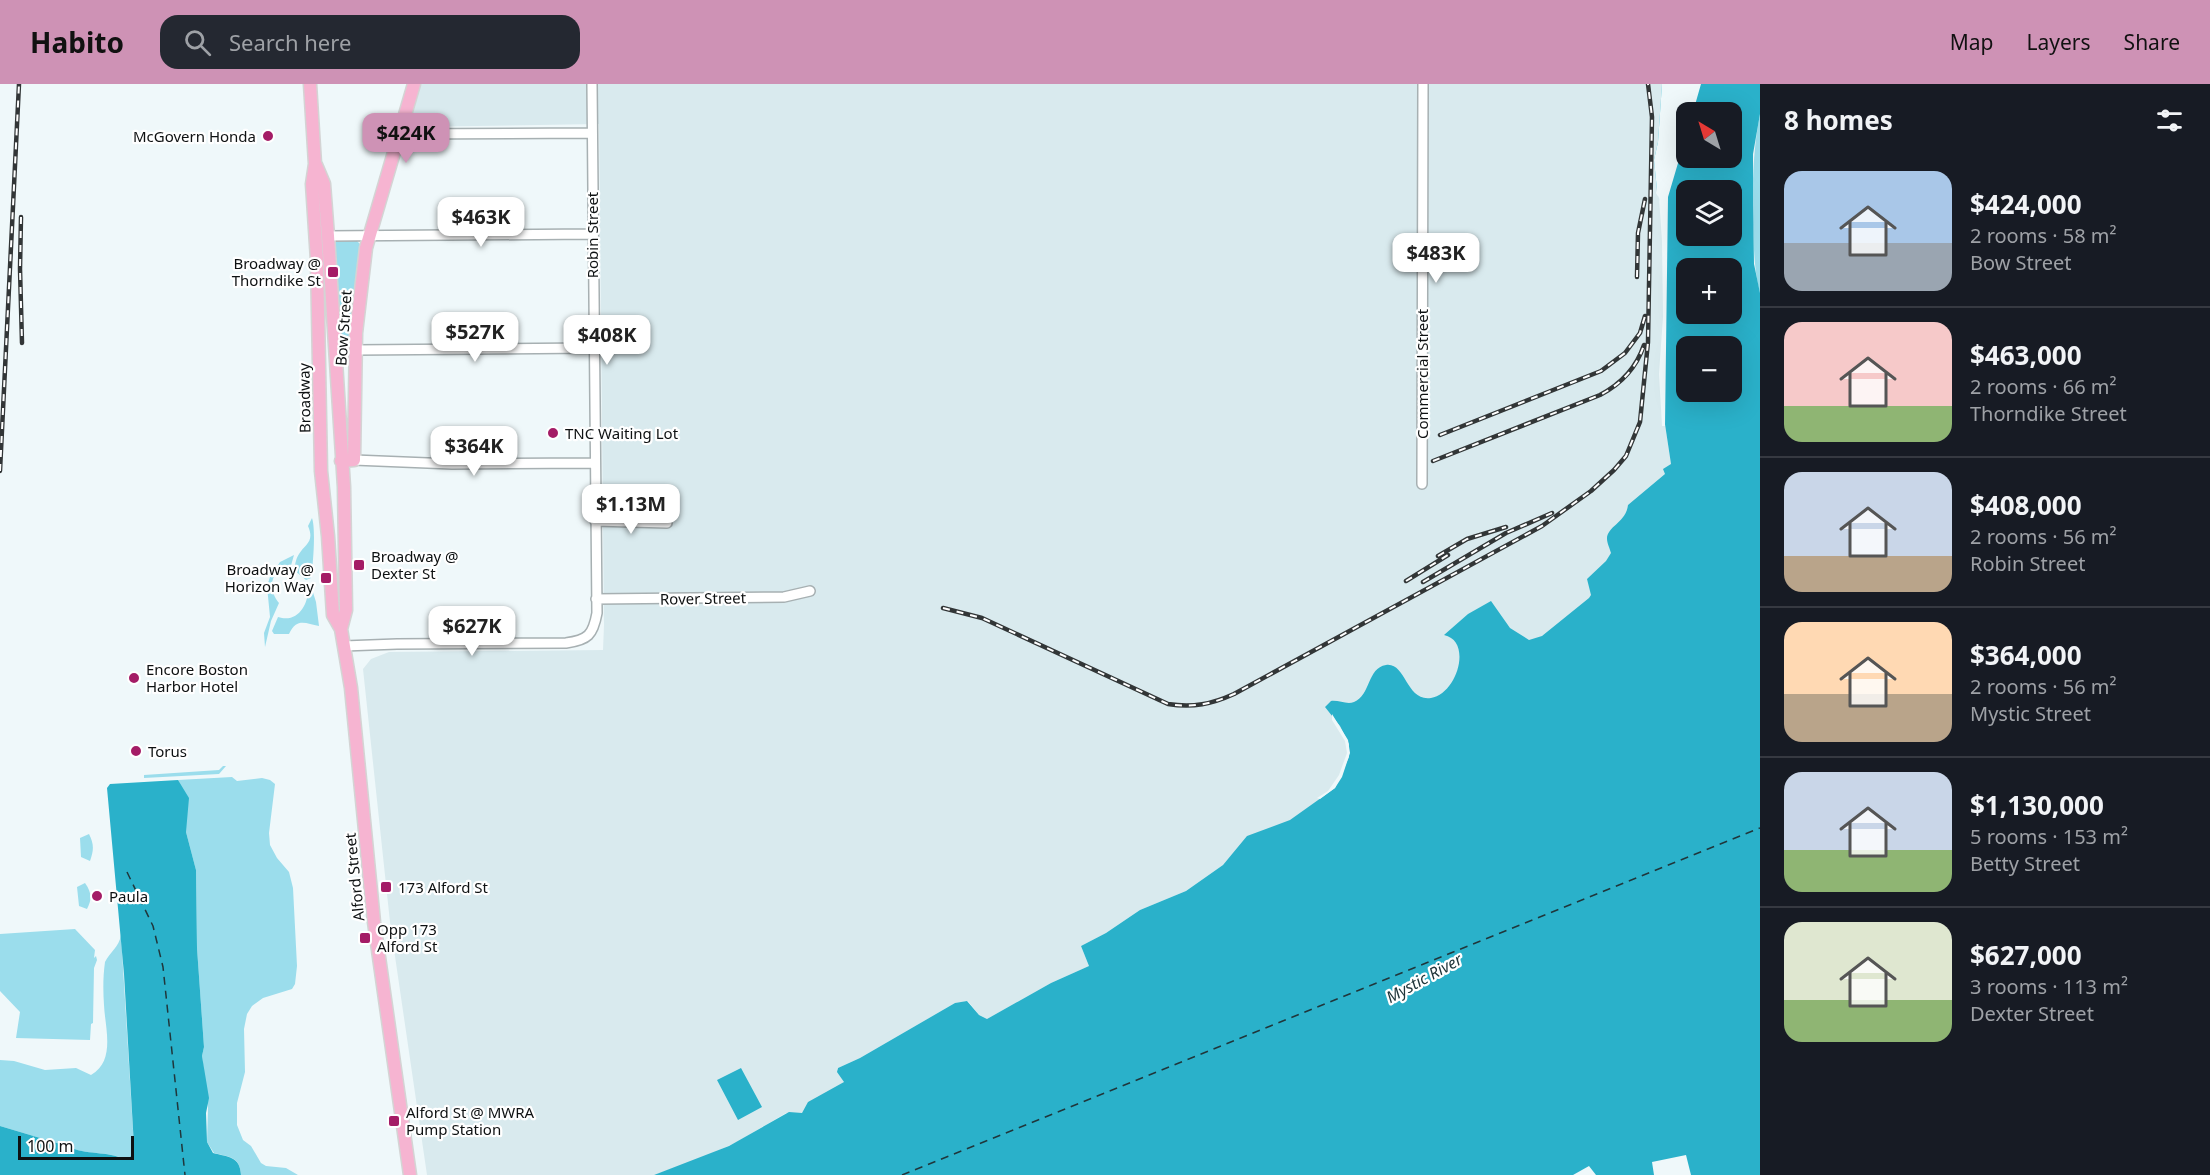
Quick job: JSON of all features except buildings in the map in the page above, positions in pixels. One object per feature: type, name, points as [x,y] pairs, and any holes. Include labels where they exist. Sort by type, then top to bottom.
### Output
[{"type":"main road","name":"Broadway","points":[[310,84],[315,164],[312,184],[317,260],[321,471],[333,615],[341,629],[344,646]]},
{"type":"main road","name":"Bow Street","points":[[354,460],[355,350],[369,236],[414,84]]},
{"type":"main road","name":"Broadway","points":[[315,164],[324,184],[344,487],[346,610],[341,629]]},
{"type":"main road","points":[[341,461],[354,460]]},
{"type":"main road","name":"Alford Street","points":[[344,646],[351,688],[374,922],[410,1175]]},
{"type":"street","name":"Robin Street","points":[[344,646],[566,643],[579,641],[589,635],[594,626],[597,613],[592,84]]},
{"type":"street","name":"Commercial Street","points":[[1422,484],[1423,84]]},
{"type":"street","points":[[399,134],[592,133]]},
{"type":"street","points":[[328,236],[592,234]]},
{"type":"street","points":[[355,350],[593,348]]},
{"type":"street","points":[[354,460],[452,464],[594,463]]},
{"type":"street","points":[[595,521],[667,523]]},
{"type":"street","name":"Rover Street","points":[[596,599],[784,597],[810,591]]},
{"type":"shaded area","points":[[420,84],[1662,84],[1658,142],[1654,160],[1657,190],[1662,197],[1666,289],[1663,411],[1671,464],[1711,635],[1231,856],[1223,865],[1186,891],[1140,910],[1106,933],[1081,946],[1089,966],[1051,983],[987,1019],[979,1015],[968,1001],[955,1003],[860,1058],[838,1068],[844,1082],[802,1113],[786,1113],[737,1142],[704,1157],[654,1175],[427,1175],[390,922],[363,669],[371,659],[389,652],[603,650],[604,625],[599,124],[407,127]]},
{"type":"shaded area","points":[[1760,114],[1760,293],[1755,259],[1753,196],[1754,155]]},
{"type":"shaded area","points":[[357,241],[361,245],[350,342],[345,346],[338,346],[333,242]]},
{"type":"shaded area","points":[[312,518],[313,565],[311,578],[306,580],[294,570],[298,556],[310,539],[308,526]]},
{"type":"shaded area","points":[[294,555],[290,569],[278,572],[272,581],[273,592],[279,603],[271,621],[265,647],[264,633],[270,617],[267,586],[280,562]]},
{"type":"shaded area","points":[[308,584],[311,586],[316,602],[319,626],[299,623],[289,634],[274,634],[272,631],[278,617],[292,617],[302,610],[307,598]]},
{"type":"shaded area","points":[[226,766],[219,774],[144,778],[144,775],[219,770]]},
{"type":"shaded area","points":[[232,777],[237,781],[262,778],[275,784],[269,833],[270,845],[289,872],[293,888],[297,966],[295,984],[292,989],[263,998],[252,1006],[247,1014],[244,1029],[245,1072],[237,1103],[237,1125],[243,1140],[251,1146],[261,1163],[266,1166],[286,1168],[298,1175],[241,1175],[238,1164],[233,1158],[214,1153],[207,1142],[208,1108],[202,1056],[204,1047],[197,948],[196,870],[186,832],[186,818],[178,780]]},
{"type":"shaded area","points":[[89,834],[93,847],[90,861],[81,857],[80,838]]},
{"type":"shaded area","points":[[85,883],[90,896],[87,909],[79,906],[77,887]]},
{"type":"shaded area","points":[[75,929],[95,950],[94,958],[96,956],[97,960],[94,968],[93,1023],[90,1040],[16,1038],[20,1012],[0,991],[0,934]]},
{"type":"shaded area","points":[[121,935],[134,1146],[131,1156],[126,1160],[111,1155],[82,1151],[0,1126],[0,1060],[14,1061],[45,1070],[76,1068],[91,1075],[99,1069],[104,1061],[107,1043],[103,994],[105,962]]},
{"type":"water","name":"Mystic River","points":[[1662,84],[1760,84],[1760,114],[1753,154],[1753,205],[1754,264],[1760,293],[1760,1175],[1691,1175],[1686,1155],[1652,1162],[1654,1175],[1596,1175],[1589,1166],[1573,1175],[654,1175],[729,1146],[789,1112],[802,1113],[808,1102],[844,1082],[837,1072],[838,1068],[860,1058],[955,1003],[967,1001],[979,1015],[987,1019],[1051,983],[1089,966],[1081,946],[1106,933],[1140,910],[1186,891],[1223,865],[1247,836],[1290,820],[1335,788],[1349,757],[1349,744],[1340,726],[1325,707],[1331,701],[1351,703],[1359,699],[1364,694],[1375,671],[1380,667],[1386,665],[1398,669],[1416,694],[1423,698],[1431,698],[1448,687],[1458,667],[1458,647],[1453,639],[1444,635],[1468,614],[1491,601],[1510,628],[1529,640],[1542,636],[1589,598],[1591,595],[1587,579],[1611,553],[1607,539],[1610,531],[1624,516],[1628,505],[1665,474],[1663,469],[1671,464],[1663,411],[1666,317],[1664,216],[1657,190],[1654,160],[1658,142]]},
{"type":"water","points":[[178,780],[189,798],[186,832],[196,870],[197,948],[204,1047],[202,1056],[209,1098],[206,1113],[207,1142],[213,1153],[236,1161],[241,1175],[0,1175],[0,1126],[82,1151],[111,1155],[126,1160],[131,1156],[134,1146],[124,974],[107,788],[110,784]]},
{"type":"water","points":[[741,1068],[762,1107],[738,1120],[717,1080]]},
{"type":"pier","points":[[1662,84],[1701,84],[1696,102],[1676,102],[1677,168],[1668,197],[1665,426],[1662,426],[1659,374],[1663,317],[1662,241],[1654,160],[1658,142]]},
{"type":"pier","points":[[1332,714],[1348,740],[1350,753],[1342,777],[1335,788],[1320,799],[1317,798],[1328,791],[1339,775],[1347,753],[1345,741],[1332,720]]},
{"type":"ferry route","points":[[902,1175],[1760,828]]},
{"type":"ferry route","points":[[127,872],[153,926],[163,967],[185,1175]]},
{"type":"railway","points":[[0,471],[19,84]]},
{"type":"railway","points":[[943,608],[982,618],[1168,704],[1186,706],[1202,704],[1234,694],[1542,526],[1591,491],[1626,456],[1640,422],[1648,342],[1652,117],[1648,84]]},
{"type":"railway","points":[[1637,277],[1638,233],[1645,199]]},
{"type":"railway","points":[[21,217],[22,343]]},
{"type":"railway","points":[[1440,435],[1601,371],[1625,353],[1640,333],[1645,316]]},
{"type":"railway","points":[[1433,461],[1600,395],[1627,375],[1641,354],[1644,345]]},
{"type":"railway","points":[[1423,582],[1506,533],[1552,513]]},
{"type":"railway","points":[[1438,556],[1467,539],[1506,527]]},
{"type":"railway","points":[[1406,581],[1448,555]]},
{"type":"place","name":"McGovern Honda","points":[[268,136]]},
{"type":"place","name":"Broadway @ Thorndike St","points":[[333,272]]},
{"type":"place","name":"TNC Waiting Lot","points":[[553,433]]},
{"type":"place","name":"Broadway @ Dexter St","points":[[359,565]]},
{"type":"place","name":"Broadway @ Horizon Way","points":[[326,578]]},
{"type":"place","name":"Encore Boston Harbor Hotel","points":[[134,678]]},
{"type":"place","name":"Torus","points":[[136,751]]},
{"type":"place","name":"173 Alford St","points":[[386,887]]},
{"type":"place","name":"Paula","points":[[97,896]]},
{"type":"place","name":"Opp 173 Alford St","points":[[365,938]]},
{"type":"place","name":"Alford St @ MWRA Pump Station","points":[[394,1121]]}]
